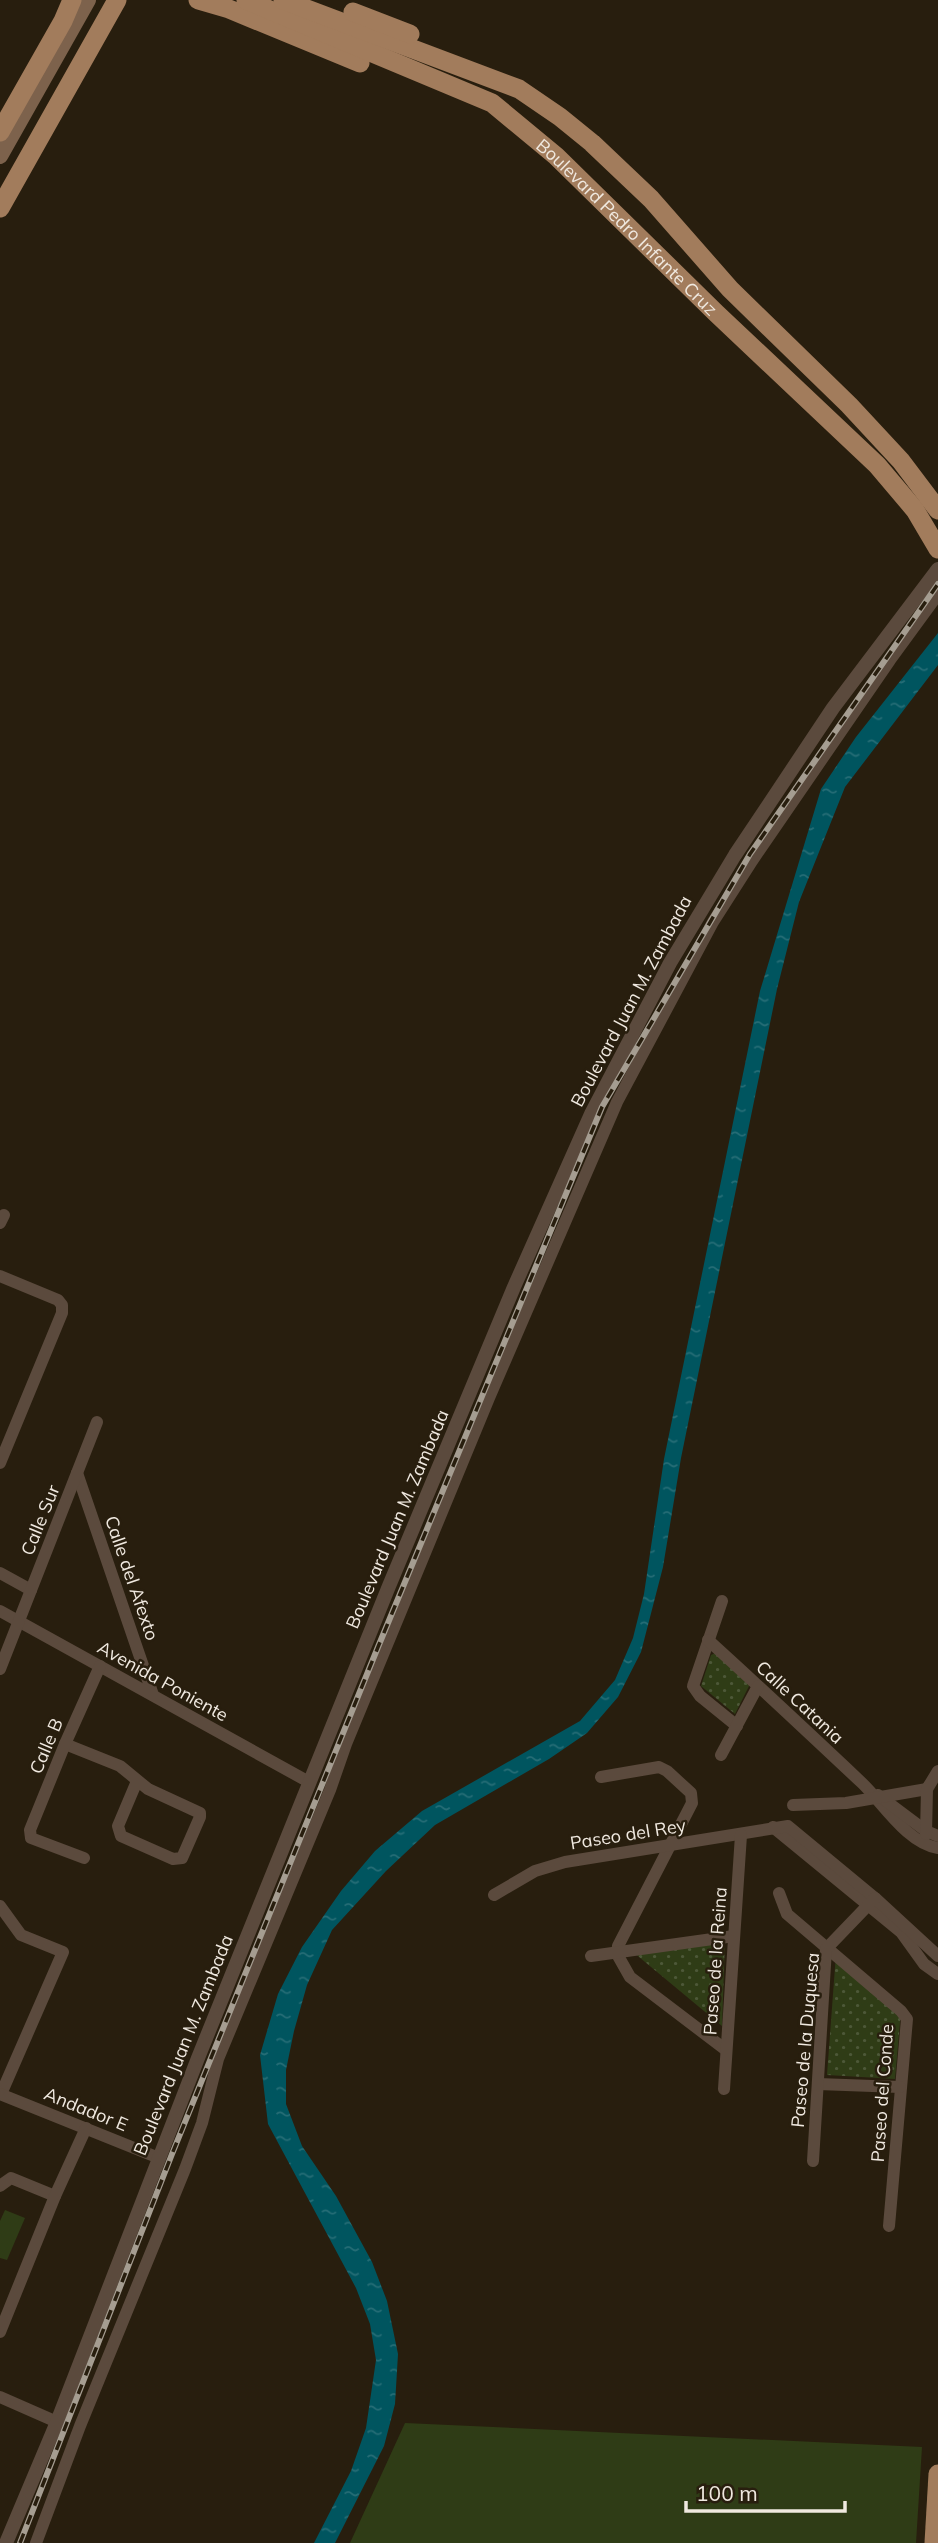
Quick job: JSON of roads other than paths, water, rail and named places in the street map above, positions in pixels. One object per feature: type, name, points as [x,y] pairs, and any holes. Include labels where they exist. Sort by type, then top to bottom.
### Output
[{"type":"highway","points":[[9,128],[74,0]]},
{"type":"highway","name":"Boulevard Pedro Infante Cruz","points":[[283,0],[519,89],[593,142],[651,199],[730,289],[882,439],[925,490],[938,510]]},
{"type":"highway","points":[[319,0],[480,62],[519,89]]},
{"type":"highway","name":"Boulevard Pedro Infante Cruz","points":[[215,2],[490,117],[517,124],[556,156],[716,313],[877,465],[915,510],[938,549]]},
{"type":"highway","points":[[0,208],[113,3]]},
{"type":"highway","points":[[934,2543],[938,2474]]},
{"type":"main road","points":[[0,156],[9,128],[88,0]]},
{"type":"main road","points":[[0,190],[113,3]]},
{"type":"street","name":"Boulevard Juan M. Zambada","points":[[6,2543],[57,2422],[309,1782],[514,1287],[572,1154],[670,963],[735,855],[833,708],[938,569]]},
{"type":"street","name":"Boulevard Juan M. Zambada","points":[[36,2543],[80,2426],[185,2169],[202,2123],[226,2038],[489,1398],[607,1124],[713,922],[765,841],[936,597],[938,587]]},
{"type":"street","points":[[0,1276],[58,1300],[62,1305],[62,1312],[0,1463]]},
{"type":"street","name":"Calle Sur","points":[[0,1670],[97,1422]]},
{"type":"street","name":"Calle del Afexto","points":[[77,1473],[153,1695]]},
{"type":"street","points":[[0,1573],[31,1590]]},
{"type":"street","points":[[722,1601],[693,1681],[693,1689],[737,1726]]},
{"type":"street","name":"Avenida Poniente","points":[[0,1611],[309,1782]]},
{"type":"street","name":"Calle Catania","points":[[708,1640],[875,1795]]},
{"type":"street","name":"Calle B","points":[[84,1858],[31,1838],[30,1830],[100,1666]]},
{"type":"street","points":[[721,1755],[758,1686]]},
{"type":"street","points":[[65,1744],[120,1766],[148,1790],[197,1811],[200,1816],[182,1858],[173,1859],[121,1836],[118,1826],[136,1781]]},
{"type":"street","points":[[601,1777],[659,1767],[689,1790],[692,1796],[692,1803],[618,1946],[617,1954],[630,1977],[726,2050]]},
{"type":"street","points":[[932,1847],[927,1789],[938,1770]]},
{"type":"street","points":[[793,1805],[817,1806],[927,1789]]},
{"type":"street","points":[[875,1795],[932,1833]]},
{"type":"street","points":[[875,1795],[932,1847]]},
{"type":"street","name":"Paseo del Rey","points":[[494,1895],[535,1871],[548,1867],[773,1828],[872,1901],[938,1956]]},
{"type":"street","name":"Paseo de la Reina","points":[[723,2089],[741,1835]]},
{"type":"street","name":"Paseo del Conde","points":[[779,1893],[787,1914],[907,2019],[889,2226]]},
{"type":"street","name":"Paseo del Rey","points":[[872,1901],[901,1932],[924,1965],[938,1973]]},
{"type":"street","name":"Paseo de la Duquesa","points":[[813,2161],[826,1949],[872,1901]]},
{"type":"street","points":[[0,1906],[21,1935],[63,1952],[0,2094]]},
{"type":"street","points":[[590,1956],[734,1937]]},
{"type":"street","points":[[818,2084],[900,2087]]},
{"type":"street","name":"Andador E","points":[[0,2094],[159,2158]]},
{"type":"street","points":[[0,2332],[3,2314],[86,2128]]},
{"type":"street","points":[[3,2182],[13,2179],[55,2196]]},
{"type":"street","points":[[0,2397],[57,2422]]},
{"type":"water","points":[[938,633],[938,665],[845,787],[799,902],[777,989],[681,1458],[663,1567],[641,1652],[618,1697],[587,1733],[549,1759],[435,1825],[386,1871],[332,1930],[307,1985],[286,2070],[286,2104],[302,2146],[336,2196],[372,2262],[387,2301],[398,2354],[395,2404],[384,2446],[335,2543],[314,2543],[351,2471],[366,2428],[376,2360],[370,2324],[356,2288],[268,2124],[260,2055],[278,1994],[302,1947],[341,1891],[375,1851],[422,1811],[580,1721],[615,1680],[633,1638],[644,1594],[664,1459],[760,991],[821,789],[856,737]]},
{"type":"railway","points":[[20,2543],[172,2154],[602,1107],[750,854],[938,584]]}]
